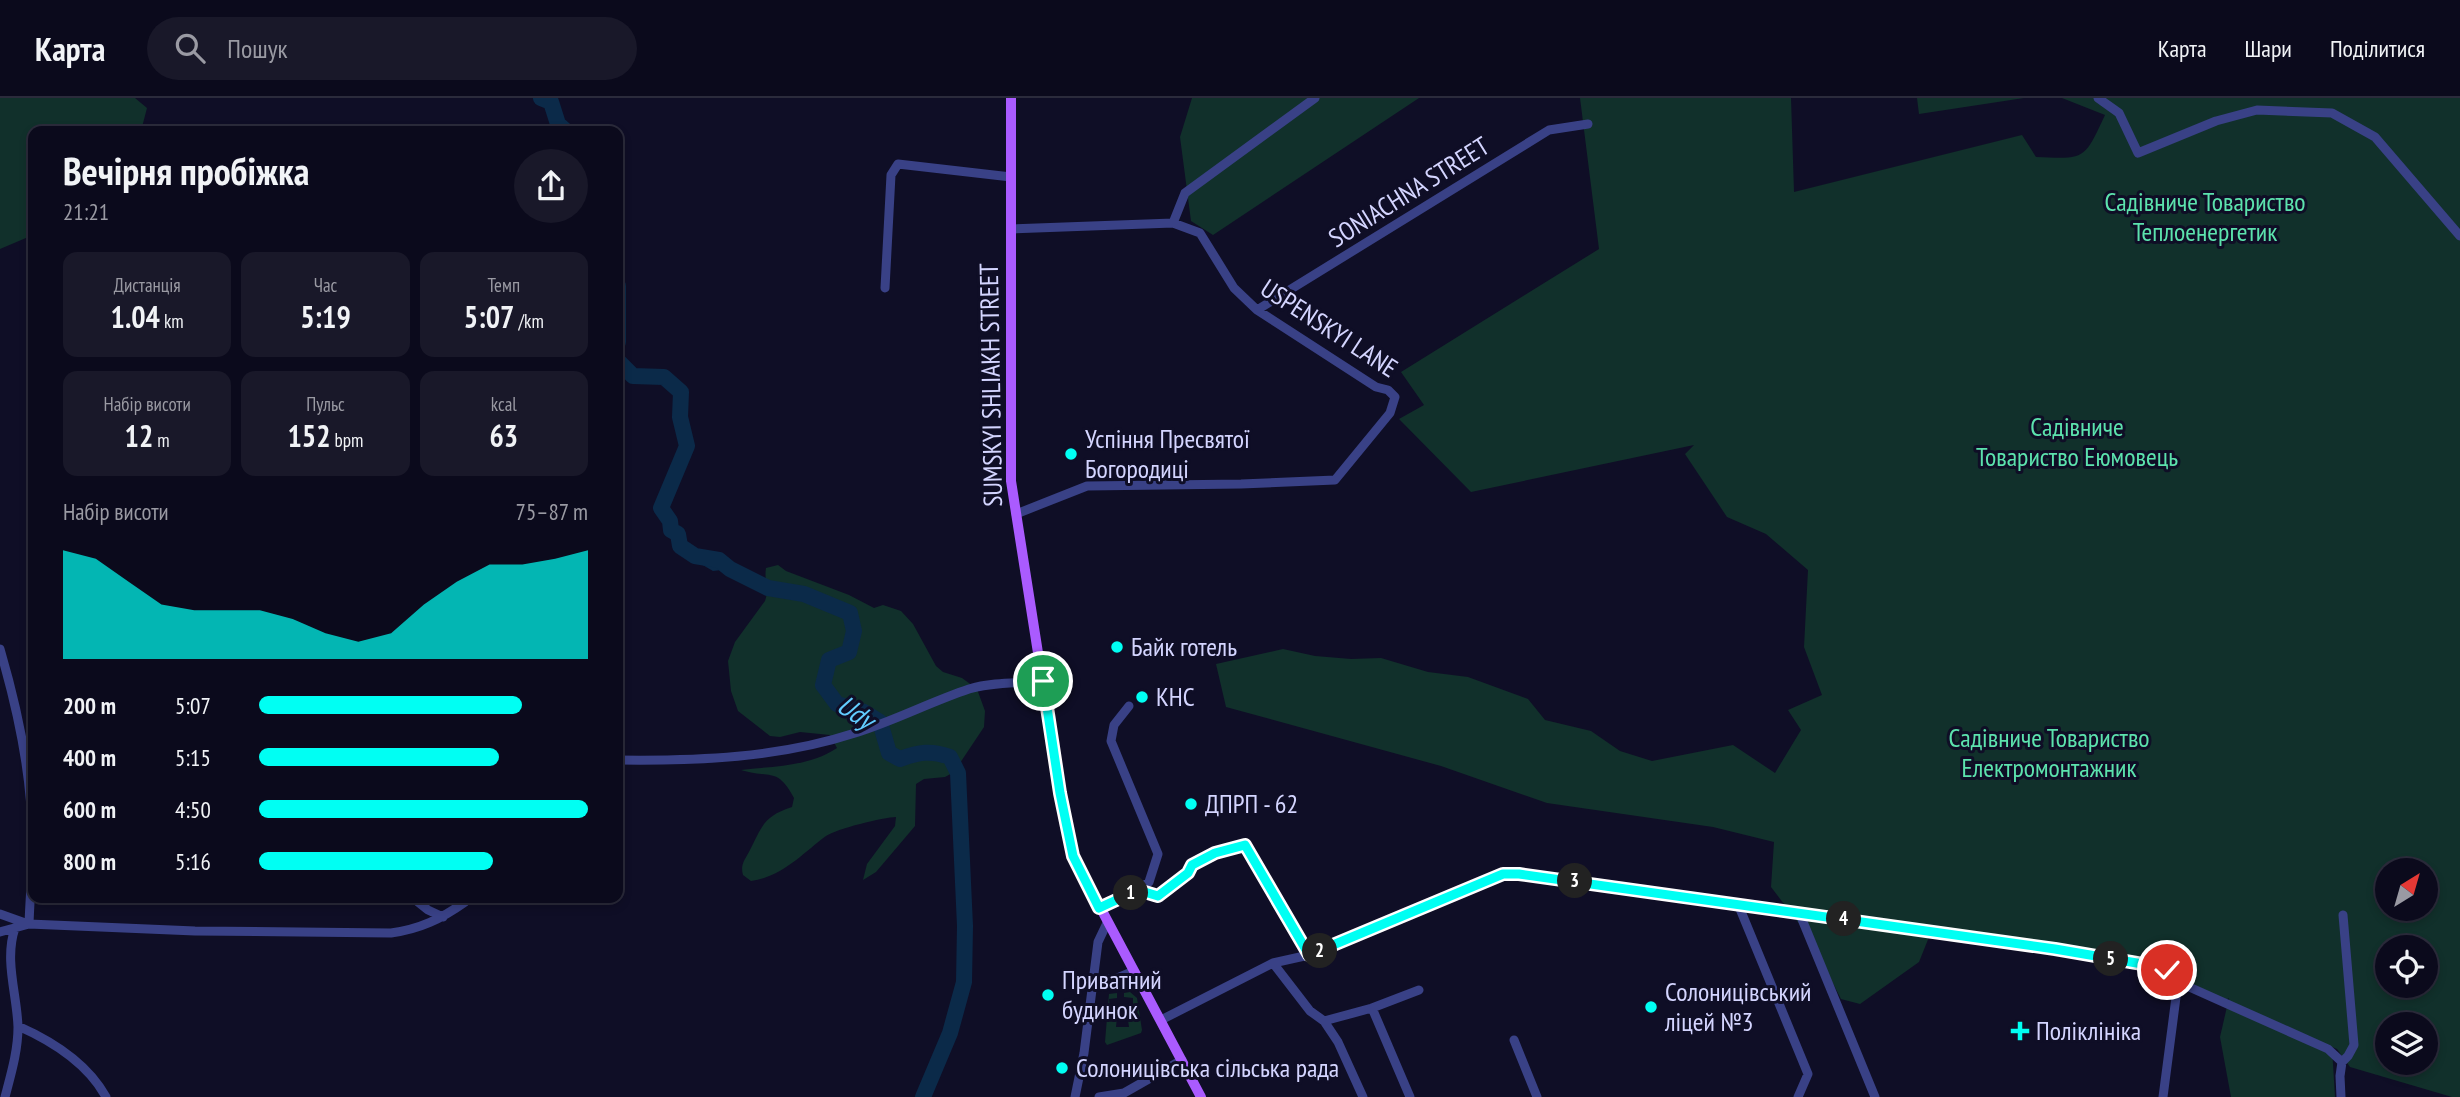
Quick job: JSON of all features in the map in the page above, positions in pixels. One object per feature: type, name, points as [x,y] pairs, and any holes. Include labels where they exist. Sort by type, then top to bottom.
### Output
[{"type":"main road","name":"SUMSKYI SHLIAKH STREET","points":[[1011,98],[1011,481],[1060,793],[1073,856],[1201,1097]]},
{"type":"street","points":[[1011,229],[1173,223],[1185,193],[1315,98]]},
{"type":"street","points":[[2098,98],[2119,113],[2138,153],[2216,121],[2257,110],[2332,113],[2375,136],[2460,236]]},
{"type":"street","name":"SONIACHNA STREET","points":[[1257,310],[1549,130],[1588,124]]},
{"type":"street","points":[[886,288],[891,175],[898,164],[1012,177]]},
{"type":"street","name":"USPENSKYI LANE","points":[[1016,514],[1087,486],[1335,480],[1395,404],[1395,397],[1388,390],[1376,387],[1257,310],[1234,288],[1200,233],[1173,223]]},
{"type":"street","points":[[0,649],[23,745],[28,790]]},
{"type":"street","points":[[623,760],[785,752],[854,733],[979,687],[1043,681]]},
{"type":"street","points":[[1099,908],[1149,882],[1158,854],[1111,741],[1114,725],[1129,706]]},
{"type":"street","points":[[1138,890],[1158,896],[1188,873],[1192,865],[1215,853],[1245,845],[1309,955]]},
{"type":"street","points":[[1161,1020],[1273,963],[1309,955],[1503,874],[1519,874],[1800,912],[2160,967],[2173,975],[2178,982],[2328,1049],[2342,1062]]},
{"type":"street","points":[[29,924],[30,903]]},
{"type":"street","points":[[420,903],[443,917]]},
{"type":"street","points":[[0,914],[29,924],[195,931],[391,933],[416,929],[443,917],[464,903]]},
{"type":"street","points":[[1738,904],[1808,1074],[1798,1097]]},
{"type":"street","points":[[1800,912],[1875,1097]]},
{"type":"street","points":[[2341,1097],[2342,1062],[2354,1045],[2343,915]]},
{"type":"street","points":[[1074,1097],[1084,1053],[1098,942],[1107,923]]},
{"type":"street","points":[[0,932],[29,924]]},
{"type":"street","points":[[5,1097],[15,1058],[18,1026],[10,954],[15,928]]},
{"type":"street","points":[[1273,963],[1310,1012],[1324,1021],[1338,1042],[1363,1097]]},
{"type":"street","points":[[1095,979],[1115,979],[1134,971]]},
{"type":"street","points":[[2163,1097],[2178,982]]},
{"type":"street","points":[[1324,1021],[1372,1008],[1419,990]]},
{"type":"street","points":[[1372,1008],[1410,1097]]},
{"type":"street","points":[[18,1026],[46,1040],[87,1071],[98,1082],[106,1097]]},
{"type":"street","points":[[1514,1040],[1537,1097]]},
{"type":"street","points":[[1099,1097],[1124,1093],[1182,1060]]},
{"type":"green space","points":[[0,98],[135,98],[147,108],[142,126],[28,126],[28,237],[0,249]]},
{"type":"green space","points":[[1192,98],[1419,98],[1213,235],[1191,221],[1180,137]]},
{"type":"green space","points":[[1580,98],[1791,98],[1794,192],[2022,135],[2036,157],[2065,158],[2081,154],[2092,141],[2105,115],[2062,98],[2460,98],[2460,1097],[2377,1075],[2438,1075],[2438,1012],[2375,1012],[2375,1074],[2350,1067],[2337,1049],[2332,1047],[2335,1097],[2231,1097],[2220,1037],[2229,998],[2223,1002],[2178,977],[2185,960],[2173,967],[1933,927],[1919,962],[1860,1004],[1841,999],[1810,938],[1771,887],[1774,842],[1713,827],[1547,803],[1441,766],[1226,707],[1216,664],[1283,649],[1315,656],[1381,658],[1428,672],[1468,677],[1528,699],[1545,720],[1591,731],[1620,751],[1652,761],[1733,745],[1775,773],[1801,730],[1788,710],[1822,695],[1804,647],[1808,570],[1766,534],[1727,517],[1685,454],[1694,445],[1471,492],[1399,419],[1424,405],[1401,372],[1599,249]]},
{"type":"green space","points":[[1917,98],[2024,98],[1919,114]]},
{"type":"green space","points":[[778,565],[786,571],[849,595],[874,608],[883,605],[901,611],[913,624],[936,666],[943,672],[962,678],[977,689],[985,711],[984,727],[954,772],[945,777],[924,779],[916,784],[915,826],[876,872],[863,880],[867,864],[895,826],[896,817],[831,833],[773,875],[751,881],[743,875],[743,862],[761,828],[775,814],[792,807],[794,798],[783,781],[777,777],[741,770],[803,762],[837,748],[830,735],[800,732],[780,737],[770,736],[738,711],[731,691],[728,661],[735,642],[765,601],[766,568]]},
{"type":"green space","points":[[1130,992],[1137,998],[1141,1033],[1107,1045],[1105,1042],[1109,994],[1117,993],[1117,998],[1109,999],[1110,1010],[1118,1006],[1116,1027],[1129,1027],[1126,1006],[1129,1006],[1129,1010],[1133,1009],[1133,998],[1124,997],[1124,993]]},
{"type":"water","points":[[709,551],[726,556],[732,565],[730,569],[713,571],[701,564],[699,560],[702,552]]},
{"type":"waterway","name":"Udy","points":[[541,98],[551,102],[560,126]]},
{"type":"waterway","name":"Udy","points":[[623,366],[633,376],[664,377],[681,392],[680,417],[687,446],[661,508],[670,521],[671,530],[678,534],[680,546],[695,556],[719,560],[730,569],[768,588],[804,594],[850,613],[854,631],[849,652],[829,660],[823,685],[837,704],[864,712],[880,722],[889,753],[900,759],[937,753],[950,757],[958,773],[965,926],[964,982],[950,1033],[923,1097]]},
{"type":"place","name":"Успіння Пресвятої Богородиці","points":[[1071,454]]},
{"type":"place","name":"Байк готель","points":[[1117,647]]},
{"type":"place","name":"КНС","points":[[1142,697]]},
{"type":"place","name":"ДПРП - 62","points":[[1191,804]]},
{"type":"place","name":"Приватний будинок","points":[[1048,995]]},
{"type":"place","name":"Солоницівський ліцей №3","points":[[1651,1007]]},
{"type":"place","name":"Поліклініка","points":[[2020,1031]]},
{"type":"place","name":"Солоницівська сільська рада","points":[[1062,1068]]},
{"type":"route","points":[[1043,681],[1060,793],[1073,856],[1099,908],[1138,890],[1158,896],[1188,873],[1192,865],[1215,853],[1245,845],[1309,955],[1503,874],[1519,874],[2055,949],[2167,970]]},
{"type":"park label","name":"Садівниче Товариство Теплоенергетик","points":[[2205,217]]},
{"type":"park label","name":"Садівниче Товариство Еюмовець","points":[[2077,442]]},
{"type":"park label","name":"Садівниче Товариство Електромонтажник","points":[[2049,753]]}]
